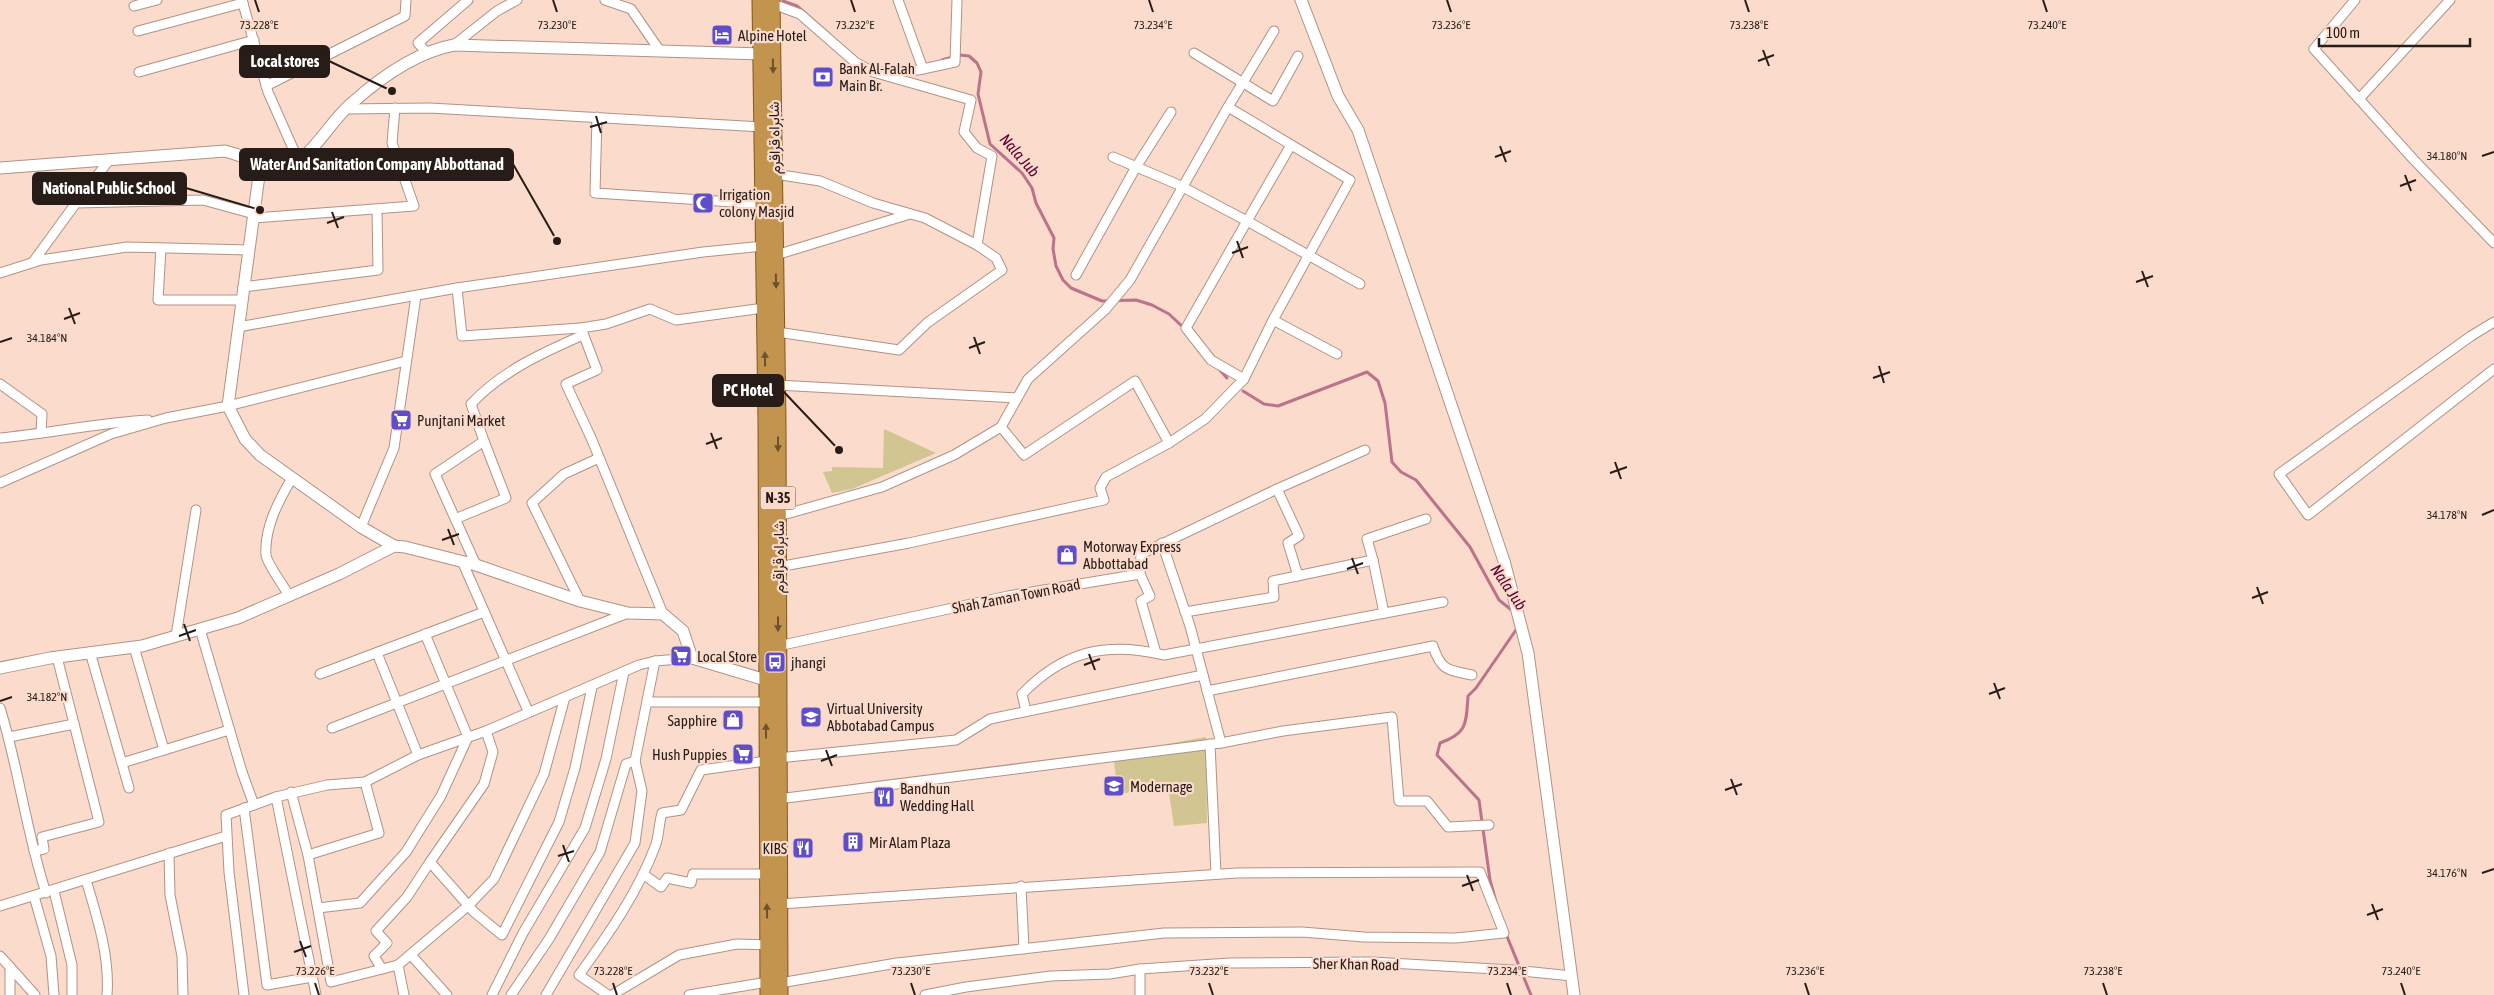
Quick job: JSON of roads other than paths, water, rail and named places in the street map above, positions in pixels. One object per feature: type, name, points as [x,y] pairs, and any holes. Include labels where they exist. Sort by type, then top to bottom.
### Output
[{"type":"highway","name":"شاہراہ قراقرم","points":[[768,1],[762,54],[762,127],[764,204],[777,332],[779,516],[778,646],[767,874],[768,945],[774,989]]},
{"type":"highway","name":"شاہراہ قراقرم","points":[[768,1],[775,174],[764,308],[766,702],[772,760]]},
{"type":"highway","name":"شاہراہ قراقرم","points":[[772,778],[778,799],[780,904],[774,989]]},
{"type":"street","points":[[134,6],[157,0]]},
{"type":"street","points":[[266,86],[404,16],[406,0]]},
{"type":"street","points":[[427,53],[418,43],[468,0]]},
{"type":"street","points":[[454,45],[497,11],[517,0]]},
{"type":"street","points":[[605,0],[631,9],[660,51]]},
{"type":"street","points":[[898,0],[923,69]]},
{"type":"street","points":[[873,72],[923,69],[955,62],[957,0]]},
{"type":"street","points":[[1301,0],[1338,96],[1358,130],[1504,561],[1517,605],[1528,654],[1574,995]]},
{"type":"street","points":[[2355,0],[2314,49],[2414,160],[2494,243]]},
{"type":"street","points":[[2359,99],[2450,0]]},
{"type":"street","points":[[138,30],[243,1],[266,86],[299,162]]},
{"type":"street","points":[[768,1],[800,14],[855,62],[873,72],[971,100],[964,132],[977,148],[992,156],[977,245]]},
{"type":"street","points":[[779,516],[882,487],[954,455],[1001,427],[1028,379],[1108,307],[1135,272],[1228,107],[1274,31]]},
{"type":"street","points":[[139,72],[254,40]]},
{"type":"street","points":[[0,168],[225,151],[248,159],[260,168],[274,171],[299,162],[346,108],[397,70],[427,53],[454,45],[762,54]]},
{"type":"street","points":[[1194,53],[1273,101],[1298,56]]},
{"type":"street","points":[[778,567],[909,543],[1104,500],[1100,488],[1106,477],[1169,443],[1220,406],[1244,379],[1273,320],[1350,180],[1228,107]]},
{"type":"street","points":[[346,108],[430,108],[762,127]]},
{"type":"street","points":[[76,203],[203,200],[253,216],[377,210],[414,206],[392,143],[395,108]]},
{"type":"street","points":[[1076,275],[1136,167],[1171,112]]},
{"type":"street","points":[[597,117],[594,193],[764,204]]},
{"type":"street","points":[[1244,379],[1211,360],[1186,328],[1291,145]]},
{"type":"street","points":[[1113,157],[1183,187],[1360,284]]},
{"type":"street","points":[[33,262],[110,159]]},
{"type":"street","points":[[260,168],[228,406],[252,448],[362,527],[394,546]]},
{"type":"street","points":[[775,174],[820,181],[873,203],[925,218],[977,245],[996,258],[1002,270],[927,322],[899,350],[777,332]]},
{"type":"street","points":[[243,287],[378,270],[377,210]]},
{"type":"street","points":[[238,327],[457,288],[703,252],[770,250],[911,214]]},
{"type":"street","points":[[0,273],[33,262],[127,247],[249,250]]},
{"type":"street","points":[[160,248],[158,300],[241,300]]},
{"type":"street","points":[[457,288],[462,336],[582,331]]},
{"type":"street","points":[[362,527],[394,448],[416,296]]},
{"type":"street","points":[[455,519],[506,498],[472,404],[486,388],[534,356],[582,331],[650,309],[676,320],[764,308]]},
{"type":"street","points":[[1273,320],[1337,354]]},
{"type":"street","points":[[2494,322],[2279,474],[2308,515],[2494,369]]},
{"type":"street","points":[[582,331],[597,370],[566,384],[599,458],[663,614],[683,631],[692,658]]},
{"type":"street","points":[[0,483],[111,434],[166,418],[228,406],[406,361]]},
{"type":"street","points":[[1001,427],[1024,455],[1135,381],[1169,443]]},
{"type":"street","points":[[0,384],[42,414],[41,434]]},
{"type":"street","points":[[778,385],[1017,398]]},
{"type":"street","points":[[0,438],[41,434],[100,423],[166,418]]},
{"type":"street","points":[[476,565],[435,474],[484,441]]},
{"type":"street","points":[[1156,654],[1141,601],[1150,596],[1140,574],[1141,554],[1277,489],[1365,450]]},
{"type":"street","points":[[580,601],[532,502],[564,474],[599,458]]},
{"type":"street","points":[[289,596],[266,556],[269,531],[277,504],[292,478]]},
{"type":"street","points":[[1277,489],[1300,536],[1288,543],[1298,576]]},
{"type":"street","points":[[176,636],[196,510]]},
{"type":"street","points":[[1384,613],[1367,539],[1426,519]]},
{"type":"street","points":[[1162,543],[1196,648],[1221,743]]},
{"type":"street","points":[[0,668],[57,656],[134,647],[238,618],[339,574],[394,546],[405,546],[476,565],[580,601],[628,613],[663,614]]},
{"type":"street","points":[[1185,612],[1274,597],[1273,581],[1373,560]]},
{"type":"street","points":[[462,561],[528,712]]},
{"type":"street","name":"Shah Zaman Town Road","points":[[778,646],[1008,596],[1140,574]]},
{"type":"street","points":[[1026,711],[1022,694],[1035,681],[1063,661],[1101,650],[1141,650],[1164,655],[1443,602]]},
{"type":"street","points":[[320,674],[484,612]]},
{"type":"street","points":[[332,728],[628,613]]},
{"type":"street","points":[[200,629],[254,805]]},
{"type":"street","points":[[318,908],[360,903],[406,852],[441,796],[468,738],[425,634]]},
{"type":"street","points":[[1207,691],[1433,646],[1438,662],[1448,670],[1472,675]]},
{"type":"street","points":[[134,647],[164,750]]},
{"type":"street","points":[[90,652],[129,788]]},
{"type":"street","points":[[377,653],[418,755]]},
{"type":"street","points":[[34,851],[44,849],[42,837],[99,822],[57,656]]},
{"type":"street","points":[[244,995],[226,836],[226,815],[290,792],[327,785],[365,782],[418,755],[486,731],[624,672],[655,661],[692,658],[766,680]]},
{"type":"street","points":[[546,995],[635,843],[642,791],[635,760],[655,661]]},
{"type":"street","points":[[492,995],[523,933],[585,828],[606,759],[624,672]]},
{"type":"street","points":[[608,995],[579,974],[600,946],[643,874],[656,842],[662,813],[681,810],[701,770],[772,760],[956,740],[990,719],[1203,675]]},
{"type":"street","points":[[430,862],[469,906],[488,925],[502,935],[507,921],[559,822],[579,750],[592,687]]},
{"type":"street","points":[[290,792],[308,855],[331,982],[398,965],[469,906],[494,879],[544,774],[565,697]]},
{"type":"street","points":[[647,702],[766,702]]},
{"type":"street","points":[[0,708],[10,741],[34,851],[50,892],[72,965],[72,995]]},
{"type":"street","points":[[778,799],[1221,743],[1283,732],[1392,718],[1399,801],[1427,801],[1448,827],[1490,825]]},
{"type":"street","points":[[0,747],[10,741],[74,724]]},
{"type":"street","points":[[122,763],[230,730]]},
{"type":"street","points":[[382,969],[374,956],[387,943],[376,931],[407,897],[484,784],[493,752],[486,731]]},
{"type":"street","points":[[1210,744],[1216,874]]},
{"type":"street","points":[[511,995],[549,939],[600,852],[626,764],[635,760]]},
{"type":"street","points":[[308,855],[379,833],[365,782]]},
{"type":"street","points":[[276,797],[316,995]]},
{"type":"street","points":[[244,808],[268,985],[312,978]]},
{"type":"street","points":[[0,906],[226,836]]},
{"type":"street","points":[[169,853],[170,896],[182,956],[183,995]]},
{"type":"street","points":[[689,995],[774,989],[897,963],[1164,933],[1302,932],[1364,937],[1456,938],[1504,933],[1480,872],[1216,874],[780,904]]},
{"type":"street","points":[[643,874],[661,887],[667,878],[691,883],[693,874],[767,874]]},
{"type":"street","points":[[86,880],[99,924],[108,982],[107,995]]},
{"type":"street","points":[[1021,886],[1024,949]]},
{"type":"street","points":[[34,896],[51,956],[54,995]]},
{"type":"street","points":[[612,995],[679,955],[737,944],[768,945]]},
{"type":"street","points":[[411,955],[447,995]]},
{"type":"street","points":[[0,956],[36,995]]},
{"type":"street","name":"Sher Khan Road","points":[[925,995],[966,986],[1051,976],[1110,974],[1140,969],[1230,964],[1372,962],[1513,970],[1572,976]]},
{"type":"street","points":[[398,965],[404,995]]},
{"type":"street","points":[[10,967],[10,995]]},
{"type":"street","points":[[1140,969],[1140,995]]},
{"type":"waterway","name":"Nala Jub","points":[[783,1],[797,6],[830,35]]},
{"type":"waterway","name":"Nala Jub","points":[[942,60],[960,55],[969,56],[977,63],[981,72],[978,94],[990,144],[1022,173],[1032,188],[1036,203],[1054,238],[1053,249],[1056,266],[1063,280],[1071,288],[1102,301],[1136,300],[1152,305],[1169,314],[1185,329]]},
{"type":"waterway","name":"Nala Jub","points":[[870,66],[884,69]]},
{"type":"waterway","name":"Nala Jub","points":[[1218,368],[1227,378]]},
{"type":"waterway","name":"Nala Jub","points":[[1243,391],[1264,404],[1278,406],[1367,372],[1378,381],[1385,403],[1392,462],[1401,472],[1416,480],[1470,547],[1499,600],[1514,612]]},
{"type":"waterway","name":"Nala Jub","points":[[1496,902],[1490,880],[1479,800],[1437,755],[1440,743],[1461,731],[1466,720],[1468,696],[1476,688],[1518,627]]},
{"type":"waterway","name":"Nala Jub","points":[[1506,934],[1531,995]]},
{"type":"place","name":"Alpine Hotel","points":[[722,35]]},
{"type":"place","name":"Bank Al-Falah Main Br.","points":[[823,77]]},
{"type":"place","name":"Local stores","points":[[392,91]]},
{"type":"place","name":"Irrigation colony Masjid","points":[[703,203]]},
{"type":"place","name":"National Public School","points":[[260,210]]},
{"type":"place","name":"Water And Sanitation Company Abbottanad","points":[[557,241]]},
{"type":"place","name":"Punjtani Market","points":[[401,420]]},
{"type":"place","name":"PC Hotel","points":[[839,450]]},
{"type":"place","name":"Motorway Express Abbottabad","points":[[1067,555]]},
{"type":"place","name":"Local Store","points":[[681,656]]},
{"type":"place","name":"jhangi","points":[[775,662]]},
{"type":"place","name":"Virtual University Abbotabad Campus","points":[[811,717]]},
{"type":"place","name":"Sapphire","points":[[733,720]]},
{"type":"place","name":"Hush Puppies","points":[[743,754]]},
{"type":"place","name":"Modernage","points":[[1114,786]]},
{"type":"place","name":"Bandhun Wedding Hall","points":[[884,797]]},
{"type":"place","name":"Mir Alam Plaza","points":[[853,842]]},
{"type":"place","name":"KIBS","points":[[803,848]]}]
